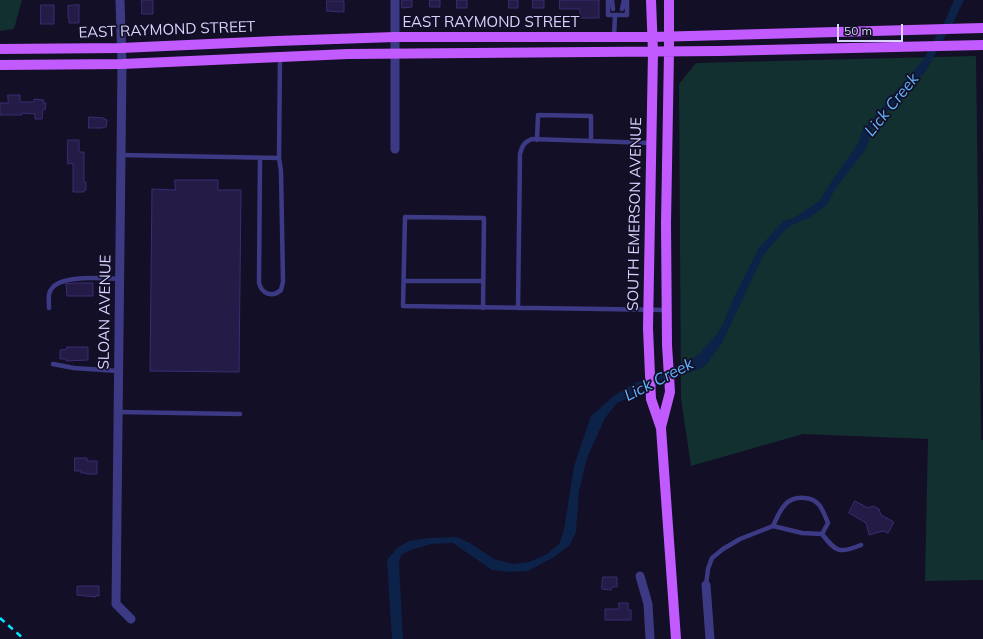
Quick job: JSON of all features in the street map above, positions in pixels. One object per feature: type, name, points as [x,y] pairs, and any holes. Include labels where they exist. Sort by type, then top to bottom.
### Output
[{"type":"main road","name":"SOUTH EMERSON AVENUE","points":[[652,0],[653,52],[648,310],[649,364],[651,399],[661,428],[676,639]]},
{"type":"main road","name":"SOUTH EMERSON AVENUE","points":[[661,428],[670,392],[666,223],[669,0]]},
{"type":"main road","name":"EAST RAYMOND STREET","points":[[0,49],[121,48],[395,37],[653,37],[983,28]]},
{"type":"main road","name":"EAST RAYMOND STREET","points":[[0,65],[122,64],[280,57],[395,54],[669,52],[983,45]]},
{"type":"street","name":"SLOAN AVENUE","points":[[120,0],[122,64],[116,604],[131,619]]},
{"type":"street","points":[[395,0],[395,149]]},
{"type":"street","points":[[640,576],[648,604],[650,639]]},
{"type":"street","points":[[706,585],[710,639]]},
{"type":"lane","points":[[608,0],[608,15],[627,15],[624,0]]},
{"type":"lane","points":[[613,0],[613,9]]},
{"type":"lane","points":[[622,9],[624,0]]},
{"type":"lane","points":[[614,37],[615,15]]},
{"type":"lane","points":[[260,158],[259,283],[263,290],[274,295],[281,290],[283,282],[282,171],[279,158],[280,57]]},
{"type":"lane","points":[[537,140],[538,115],[591,116],[591,141]]},
{"type":"lane","points":[[518,308],[520,154],[522,146],[526,142],[532,140],[651,143]]},
{"type":"lane","points":[[121,155],[279,158]]},
{"type":"lane","points":[[483,308],[484,218],[405,217],[403,306],[483,308],[667,310]]},
{"type":"lane","points":[[49,308],[49,295],[53,287],[66,280],[119,279]]},
{"type":"lane","points":[[404,281],[483,281]]},
{"type":"lane","points":[[53,364],[74,368],[118,371]]},
{"type":"lane","points":[[118,412],[240,414]]},
{"type":"lane","points":[[773,526],[780,511],[789,500],[796,497],[810,498],[817,502],[823,510],[828,523],[822,534]]},
{"type":"lane","points":[[706,585],[708,569],[712,558],[723,549],[740,539],[773,526],[802,533],[822,534],[834,546],[842,551],[846,551],[861,545]]},
{"type":"green space","points":[[0,0],[22,0],[14,29],[0,31]]},
{"type":"green space","points":[[976,56],[981,440],[983,440],[983,580],[925,581],[928,439],[803,434],[691,466],[681,399],[679,84],[696,63]]},
{"type":"water","name":"Lick Creek","points":[[954,0],[964,0],[926,71],[873,127],[866,149],[836,188],[826,206],[809,218],[786,229],[764,254],[722,343],[706,365],[698,370],[687,373],[617,403],[605,418],[587,458],[579,491],[576,532],[570,545],[554,557],[528,571],[510,572],[492,570],[453,543],[431,544],[411,550],[401,555],[399,563],[403,639],[392,639],[387,560],[397,548],[409,541],[429,538],[457,537],[470,543],[494,559],[513,564],[529,562],[547,554],[559,544],[564,530],[574,466],[591,416],[615,395],[633,384],[690,361],[701,352],[716,335],[723,324],[735,295],[759,248],[783,221],[794,218],[819,201],[858,143],[862,131],[923,60],[945,21]]},
{"type":"building","points":[[142,0],[153,0],[153,14],[142,14]]},
{"type":"building","points":[[402,0],[412,0],[412,7],[402,8]]},
{"type":"building","points":[[430,0],[440,0],[440,7],[430,7]]},
{"type":"building","points":[[457,0],[467,0],[467,8],[457,8]]},
{"type":"building","points":[[509,0],[518,0],[518,8],[509,8]]},
{"type":"building","points":[[533,0],[544,0],[544,8],[533,8]]},
{"type":"building","points":[[560,0],[599,0],[599,18],[580,18],[580,9],[560,9]]},
{"type":"building","points":[[327,1],[344,1],[344,12],[327,11]]},
{"type":"building","points":[[41,5],[54,5],[54,24],[41,24]]},
{"type":"building","points":[[79,5],[79,23],[69,23],[68,6]]},
{"type":"building","points":[[8,95],[20,95],[20,102],[34,102],[34,99],[44,100],[43,103],[46,103],[45,110],[43,109],[42,119],[35,119],[35,114],[22,113],[22,115],[0,115],[0,103],[8,103]]},
{"type":"building","points":[[89,117],[104,118],[107,120],[106,127],[89,128]]},
{"type":"building","points":[[68,140],[79,140],[79,152],[84,152],[84,182],[86,182],[86,190],[84,190],[84,192],[73,192],[73,163],[68,164]]},
{"type":"building","points":[[175,180],[218,180],[218,190],[241,190],[239,372],[150,371],[152,189],[175,190]]},
{"type":"building","points":[[93,283],[93,296],[67,296],[66,284]]},
{"type":"building","points":[[67,347],[88,347],[88,360],[66,361],[67,359],[60,359],[60,350],[67,349]]},
{"type":"building","points":[[75,458],[87,458],[87,461],[97,461],[97,474],[86,474],[81,473],[81,471],[75,471]]},
{"type":"building","points":[[855,501],[868,508],[873,506],[879,509],[881,515],[894,522],[888,533],[883,531],[869,535],[866,523],[849,513]]},
{"type":"building","points":[[603,577],[617,577],[617,587],[612,587],[611,590],[602,589]]},
{"type":"building","points":[[99,586],[99,596],[77,595],[77,587]]},
{"type":"building","points":[[619,603],[628,603],[628,610],[631,610],[631,620],[605,620],[605,609],[619,609]]},
{"type":"railway","points":[[0,618],[24,639]]}]
